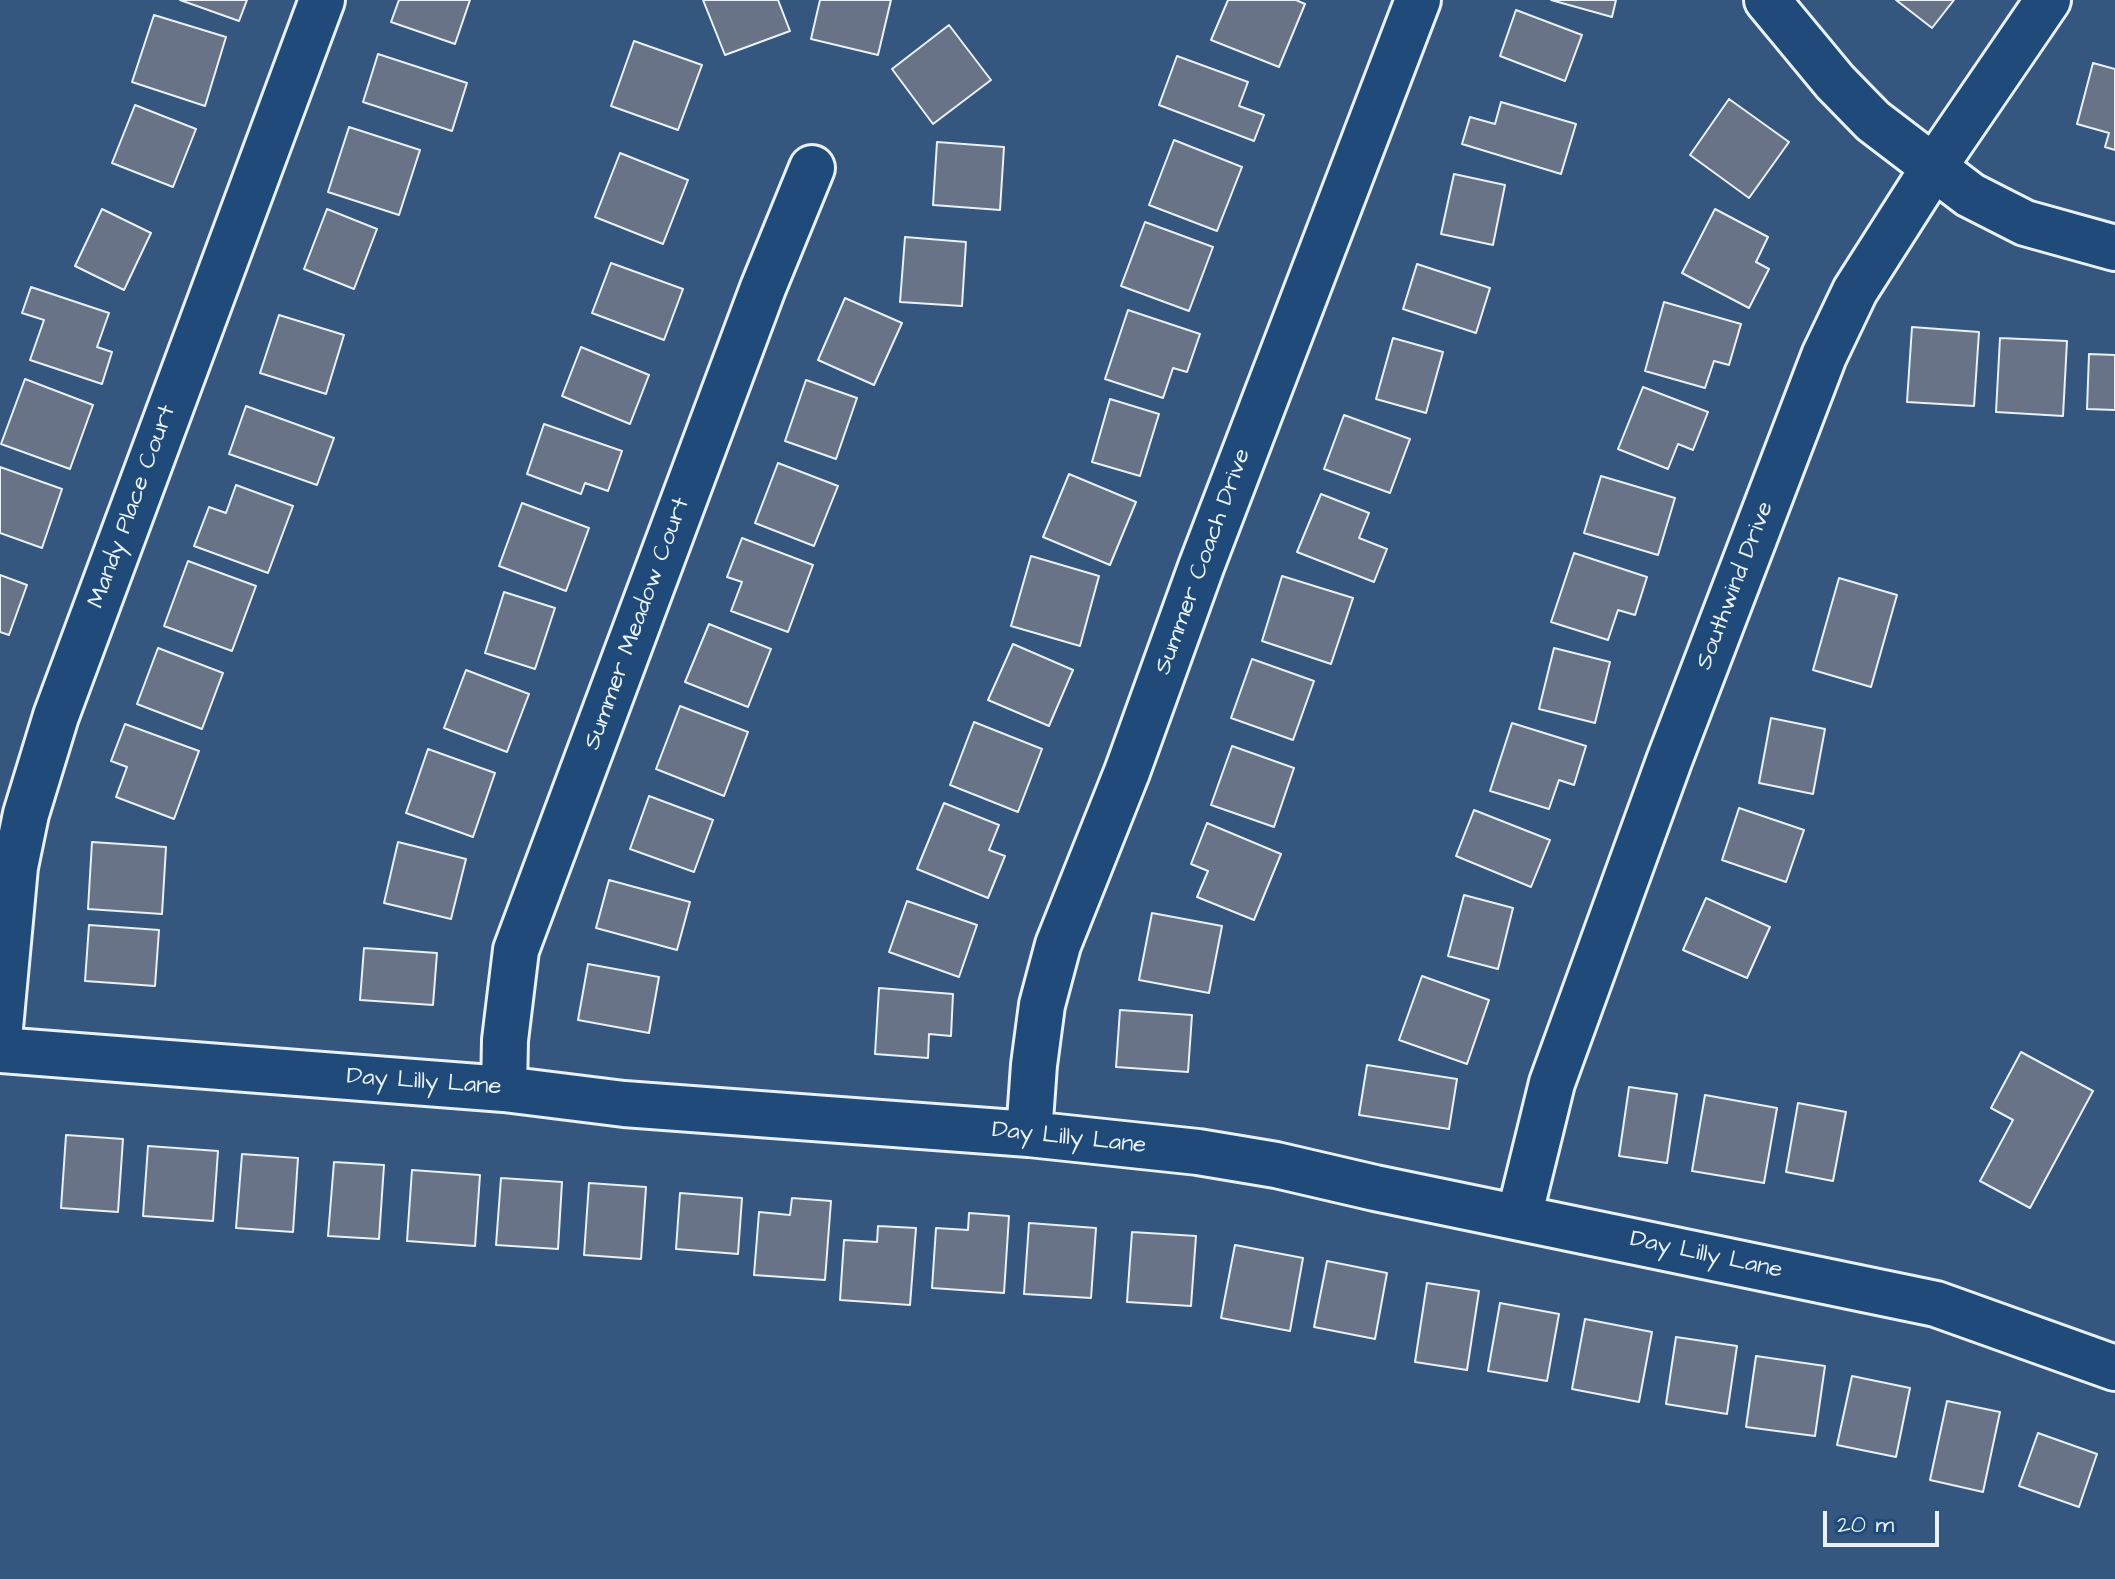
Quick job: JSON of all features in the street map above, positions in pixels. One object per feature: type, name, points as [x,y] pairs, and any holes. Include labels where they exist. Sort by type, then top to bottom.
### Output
[{"type":"street","name":"Mandy Place Court","points":[[0,1028],[15,867],[34,786],[56,716],[322,0]]},
{"type":"street","name":"Summer Coach Drive","points":[[1029,1134],[1042,1005],[1058,945],[1127,772],[1207,552],[1418,0]]},
{"type":"street","points":[[1767,0],[1835,82],[1873,121],[1970,195],[2025,223],[2115,248]]},
{"type":"street","name":"Southwind Drive","points":[[1519,1217],[1552,1083],[1674,747],[1824,356],[1855,291],[1934,167],[2048,0]]},
{"type":"street","name":"Summer Meadow Court","points":[[504,1089],[505,1040],[516,950],[763,288],[812,168]]},
{"type":"street","name":"Day Lilly Lane","points":[[0,1050],[504,1089],[654,1106],[1029,1134],[1198,1152],[1276,1165],[1936,1304],[2115,1368]]},
{"type":"building","points":[[180,0],[247,0],[239,21]]},
{"type":"building","points":[[399,0],[470,0],[455,44],[391,22]]},
{"type":"building","points":[[703,0],[778,0],[790,31],[725,55]]},
{"type":"building","points":[[820,0],[891,0],[878,55],[811,39]]},
{"type":"building","points":[[1228,0],[1296,0],[1305,4],[1279,67],[1211,40]]},
{"type":"building","points":[[1551,0],[1616,0],[1612,17]]},
{"type":"building","points":[[1896,0],[1954,0],[1932,28]]},
{"type":"building","points":[[1516,10],[1582,35],[1565,81],[1500,56]]},
{"type":"building","points":[[154,15],[226,37],[205,106],[132,82]]},
{"type":"building","points":[[949,25],[991,80],[933,124],[892,69]]},
{"type":"building","points":[[634,41],[702,65],[678,130],[611,106]]},
{"type":"building","points":[[378,54],[467,83],[452,131],[363,102]]},
{"type":"building","points":[[1177,56],[1248,82],[1239,106],[1264,115],[1254,141],[1159,105]]},
{"type":"building","points":[[2093,63],[2115,69],[2115,150],[2105,147],[2109,133],[2077,124]]},
{"type":"building","points":[[1729,99],[1789,142],[1749,198],[1690,155]]},
{"type":"building","points":[[1501,102],[1576,124],[1561,174],[1462,144],[1470,117],[1495,124]]},
{"type":"building","points":[[135,105],[196,129],[173,187],[112,163]]},
{"type":"building","points":[[349,127],[420,150],[399,215],[328,192]]},
{"type":"building","points":[[1174,140],[1242,167],[1217,231],[1149,205]]},
{"type":"building","points":[[937,142],[1004,147],[1000,210],[933,205]]},
{"type":"building","points":[[620,153],[688,180],[663,244],[595,217]]},
{"type":"building","points":[[1454,174],[1505,185],[1493,245],[1441,234]]},
{"type":"building","points":[[102,209],[151,233],[124,290],[75,266]]},
{"type":"building","points":[[327,209],[377,229],[354,289],[304,269]]},
{"type":"building","points":[[1715,209],[1768,237],[1756,262],[1769,269],[1749,308],[1682,273]]},
{"type":"building","points":[[1145,222],[1213,247],[1189,311],[1121,286]]},
{"type":"building","points":[[905,237],[966,242],[962,306],[900,302]]},
{"type":"building","points":[[611,263],[683,289],[664,340],[592,313]]},
{"type":"building","points":[[1417,264],[1490,288],[1476,333],[1403,309]]},
{"type":"building","points":[[31,287],[109,313],[97,347],[112,352],[102,384],[30,360],[44,320],[22,313]]},
{"type":"building","points":[[845,298],[902,323],[874,385],[818,360]]},
{"type":"building","points":[[1664,302],[1741,324],[1729,365],[1714,361],[1705,388],[1645,371]]},
{"type":"building","points":[[1128,310],[1200,334],[1187,372],[1173,368],[1163,398],[1105,379]]},
{"type":"building","points":[[279,315],[344,335],[326,394],[260,373]]},
{"type":"building","points":[[1912,327],[1979,332],[1974,406],[1907,402]]},
{"type":"building","points":[[1393,338],[1443,352],[1426,413],[1376,399]]},
{"type":"building","points":[[2000,338],[2067,341],[2063,416],[1996,412]]},
{"type":"building","points":[[581,347],[649,375],[630,424],[562,396]]},
{"type":"building","points":[[2089,354],[2115,355],[2115,410],[2087,409]]},
{"type":"building","points":[[25,379],[93,405],[70,469],[1,444]]},
{"type":"building","points":[[806,380],[857,398],[836,459],[785,441]]},
{"type":"building","points":[[1643,387],[1708,412],[1693,450],[1678,444],[1668,469],[1618,449]]},
{"type":"building","points":[[1110,399],[1159,414],[1140,476],[1092,462]]},
{"type":"building","points":[[246,406],[334,438],[317,485],[229,454]]},
{"type":"building","points":[[1344,415],[1410,439],[1390,493],[1324,469]]},
{"type":"building","points":[[544,424],[622,451],[608,491],[585,483],[581,494],[527,474]]},
{"type":"building","points":[[778,463],[838,486],[814,546],[755,523]]},
{"type":"building","points":[[0,467],[62,489],[42,548],[0,533]]},
{"type":"building","points":[[1069,474],[1136,502],[1110,565],[1043,537]]},
{"type":"building","points":[[1601,476],[1675,498],[1658,555],[1584,533]]},
{"type":"building","points":[[236,485],[293,506],[268,573],[194,546],[209,507],[226,513]]},
{"type":"building","points":[[1321,494],[1369,513],[1359,538],[1387,549],[1374,582],[1297,552]]},
{"type":"building","points":[[522,503],[589,528],[566,591],[499,566]]},
{"type":"building","points":[[742,538],[813,565],[788,632],[731,611],[742,582],[727,577]]},
{"type":"building","points":[[1574,553],[1647,577],[1635,615],[1618,610],[1608,640],[1551,622]]},
{"type":"building","points":[[1031,556],[1099,576],[1080,646],[1011,626]]},
{"type":"building","points":[[188,561],[256,586],[232,651],[164,626]]},
{"type":"building","points":[[0,575],[27,585],[9,635],[0,632]]},
{"type":"building","points":[[1282,576],[1353,598],[1331,664],[1262,641]]},
{"type":"building","points":[[1839,578],[1897,595],[1871,687],[1813,670]]},
{"type":"building","points":[[504,592],[555,608],[535,669],[485,653]]},
{"type":"building","points":[[709,624],[771,649],[748,707],[685,682]]},
{"type":"building","points":[[1013,644],[1073,670],[1049,726],[988,700]]},
{"type":"building","points":[[158,648],[223,673],[202,729],[137,704]]},
{"type":"building","points":[[1554,648],[1610,662],[1595,723],[1539,709]]},
{"type":"building","points":[[1252,659],[1314,681],[1293,740],[1231,718]]},
{"type":"building","points":[[466,670],[529,694],[507,752],[444,728]]},
{"type":"building","points":[[680,706],[748,732],[724,796],[656,769]]},
{"type":"building","points":[[1771,718],[1825,729],[1813,794],[1759,783]]},
{"type":"building","points":[[974,722],[1042,749],[1018,812],[950,785]]},
{"type":"building","points":[[1512,723],[1586,746],[1574,785],[1559,780],[1549,809],[1490,791]]},
{"type":"building","points":[[125,724],[199,751],[174,819],[116,797],[127,767],[111,761]]},
{"type":"building","points":[[1232,746],[1294,768],[1274,827],[1211,805]]},
{"type":"building","points":[[428,749],[495,773],[473,837],[406,813]]},
{"type":"building","points":[[649,796],[713,820],[694,872],[630,849]]},
{"type":"building","points":[[944,803],[999,825],[989,850],[1005,856],[988,898],[917,869]]},
{"type":"building","points":[[1739,808],[1804,830],[1786,882],[1722,860]]},
{"type":"building","points":[[1474,810],[1550,840],[1531,887],[1456,856]]},
{"type":"building","points":[[1207,823],[1281,854],[1254,920],[1197,897],[1208,871],[1191,864]]},
{"type":"building","points":[[92,842],[166,847],[162,914],[88,909]]},
{"type":"building","points":[[398,842],[466,859],[451,919],[384,903]]},
{"type":"building","points":[[609,880],[690,902],[677,950],[596,928]]},
{"type":"building","points":[[1464,895],[1513,908],[1498,969],[1448,956]]},
{"type":"building","points":[[1706,898],[1770,927],[1747,978],[1683,950]]},
{"type":"building","points":[[907,901],[977,925],[959,977],[889,952]]},
{"type":"building","points":[[1152,913],[1222,926],[1209,993],[1139,980]]},
{"type":"building","points":[[89,925],[159,930],[155,986],[85,981]]},
{"type":"building","points":[[364,948],[437,953],[433,1005],[360,1000]]},
{"type":"building","points":[[588,964],[659,977],[649,1033],[578,1020]]},
{"type":"building","points":[[1422,976],[1489,1000],[1467,1064],[1399,1040]]},
{"type":"building","points":[[879,988],[953,994],[951,1036],[929,1034],[928,1058],[875,1054]]},
{"type":"building","points":[[1120,1010],[1192,1015],[1188,1072],[1116,1067]]},
{"type":"building","points":[[2021,1052],[2093,1091],[2030,1208],[1980,1181],[2013,1120],[1991,1108]]},
{"type":"building","points":[[1367,1065],[1457,1079],[1449,1129],[1359,1115]]},
{"type":"building","points":[[1629,1087],[1677,1094],[1667,1163],[1619,1156]]},
{"type":"building","points":[[1705,1095],[1777,1108],[1764,1183],[1692,1171]]},
{"type":"building","points":[[1798,1103],[1846,1112],[1833,1181],[1786,1172]]},
{"type":"building","points":[[66,1135],[123,1139],[118,1212],[61,1208]]},
{"type":"building","points":[[148,1146],[218,1151],[213,1221],[143,1216]]},
{"type":"building","points":[[242,1154],[298,1158],[293,1232],[236,1228]]},
{"type":"building","points":[[334,1162],[384,1165],[379,1239],[328,1236]]},
{"type":"building","points":[[412,1170],[480,1175],[475,1246],[407,1241]]},
{"type":"building","points":[[501,1178],[562,1182],[558,1249],[496,1245]]},
{"type":"building","points":[[589,1183],[646,1187],[641,1259],[584,1255]]},
{"type":"building","points":[[680,1193],[742,1198],[738,1254],[676,1249]]},
{"type":"building","points":[[792,1198],[831,1201],[825,1280],[754,1275],[759,1212],[790,1215]]},
{"type":"building","points":[[969,1213],[1009,1216],[1004,1293],[932,1288],[936,1228],[968,1230]]},
{"type":"building","points":[[1029,1223],[1096,1228],[1091,1298],[1024,1294]]},
{"type":"building","points":[[878,1226],[916,1228],[910,1305],[840,1300],[844,1240],[877,1242]]},
{"type":"building","points":[[1132,1232],[1196,1236],[1191,1306],[1127,1302]]},
{"type":"building","points":[[1235,1245],[1303,1258],[1290,1331],[1221,1318]]},
{"type":"building","points":[[1327,1261],[1387,1273],[1375,1339],[1314,1327]]},
{"type":"building","points":[[1427,1283],[1479,1291],[1467,1370],[1415,1362]]},
{"type":"building","points":[[1500,1303],[1559,1314],[1547,1381],[1488,1371]]},
{"type":"building","points":[[1585,1319],[1652,1332],[1639,1402],[1572,1389]]},
{"type":"building","points":[[1676,1337],[1737,1346],[1727,1414],[1666,1404]]},
{"type":"building","points":[[1756,1356],[1825,1366],[1815,1436],[1746,1427]]},
{"type":"building","points":[[1852,1376],[1910,1388],[1896,1457],[1837,1445]]},
{"type":"building","points":[[1947,1401],[2000,1412],[1983,1492],[1930,1480]]},
{"type":"building","points":[[2038,1433],[2097,1454],[2079,1507],[2019,1486]]}]
